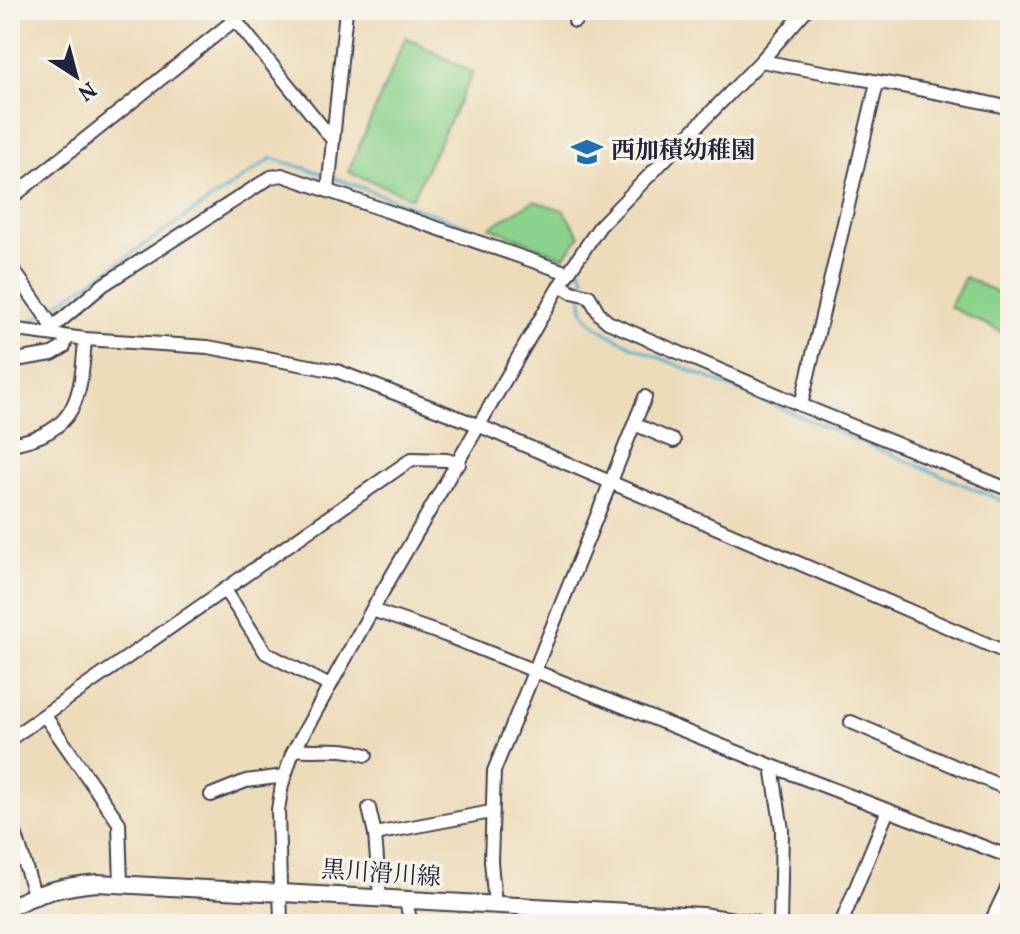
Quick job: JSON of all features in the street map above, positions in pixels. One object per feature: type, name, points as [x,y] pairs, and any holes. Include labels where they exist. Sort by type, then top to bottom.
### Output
[{"type":"main road","name":"黒川滑川線","points":[[10,907],[34,894],[64,886],[97,883],[495,906],[579,917],[702,916],[754,924]]},
{"type":"street","points":[[10,199],[231,15],[247,10]]},
{"type":"street","points":[[328,191],[346,10]]},
{"type":"street","points":[[575,21],[584,10]]},
{"type":"street","points":[[281,924],[278,810],[285,776],[295,749],[372,610],[560,285],[600,226],[761,61],[806,10]]},
{"type":"street","points":[[231,15],[332,139]]},
{"type":"street","points":[[761,61],[877,83],[943,91],[1010,108]]},
{"type":"street","points":[[801,405],[877,83]]},
{"type":"street","points":[[53,330],[103,285],[271,177],[282,175],[568,273]]},
{"type":"street","points":[[10,265],[53,330]]},
{"type":"street","points":[[560,285],[589,296],[608,322],[1010,490]]},
{"type":"street","points":[[10,329],[53,330],[66,337],[85,339],[208,347],[337,371],[480,426],[1010,654]]},
{"type":"street","points":[[10,361],[52,354],[64,347],[66,337]]},
{"type":"street","points":[[10,444],[34,440],[58,426],[74,407],[82,384],[85,339]]},
{"type":"street","points":[[495,906],[491,861],[494,771],[645,397]]},
{"type":"street","points":[[634,424],[674,441]]},
{"type":"street","points":[[10,739],[412,459],[447,460],[459,464]]},
{"type":"street","points":[[225,590],[266,653],[330,686]]},
{"type":"street","points":[[372,610],[445,635],[1010,857]]},
{"type":"street","points":[[45,716],[119,823],[121,884]]},
{"type":"street","points":[[851,722],[1010,790]]},
{"type":"street","points":[[295,749],[348,749],[366,755]]},
{"type":"street","points":[[772,766],[782,830],[780,924]]},
{"type":"street","points":[[211,795],[246,781],[285,776]]},
{"type":"street","points":[[369,808],[375,834],[380,899]]},
{"type":"street","points":[[841,924],[888,810]]},
{"type":"street","points":[[375,834],[491,812]]},
{"type":"street","points":[[10,829],[14,829],[34,894]]},
{"type":"street","points":[[990,924],[1010,882]]},
{"type":"street","points":[[406,901],[411,924]]},
{"type":"green space","points":[[406,37],[473,73],[412,198],[348,172]]},
{"type":"green space","points":[[534,201],[563,210],[580,236],[564,257],[490,227]]},
{"type":"green space","points":[[965,277],[1010,299],[1010,326],[1006,334],[950,307]]},
{"type":"waterway","points":[[46,312],[272,158],[324,174]]},
{"type":"waterway","points":[[335,178],[569,263]]},
{"type":"waterway","points":[[579,267],[584,277],[583,289]]},
{"type":"waterway","points":[[582,297],[583,307],[591,322],[632,346],[1010,504]]},
{"type":"waterway","points":[[26,325],[40,316]]},
{"type":"place","name":"西加積幼稚園","points":[[587,152]]}]
